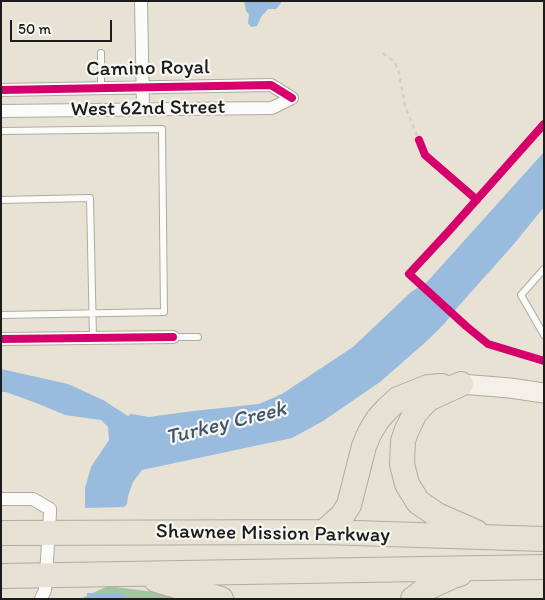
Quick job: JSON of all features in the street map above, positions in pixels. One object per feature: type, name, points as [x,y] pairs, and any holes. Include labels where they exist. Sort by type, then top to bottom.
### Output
[{"type":"highway","points":[[324,532],[342,516],[349,505],[364,446],[378,419],[387,409],[398,399],[428,387],[461,384]]},
{"type":"highway","points":[[461,384],[428,399],[415,413],[403,441],[402,464],[407,484],[418,502],[426,509],[489,538]]},
{"type":"highway","name":"Shawnee Mission Parkway","points":[[1,534],[324,532],[544,539]]},
{"type":"highway","points":[[413,599],[427,588],[453,576],[504,568]]},
{"type":"highway","name":"Shawnee Mission Parkway","points":[[1,576],[544,568]]},
{"type":"highway","points":[[133,574],[220,599]]},
{"type":"main road","points":[[461,384],[544,393]]},
{"type":"street","points":[[141,1],[143,109]]},
{"type":"street","name":"Camino Royal","points":[[1,90],[271,85],[292,98]]},
{"type":"street","name":"West 62nd Street","points":[[1,111],[272,108],[292,98]]},
{"type":"street","points":[[1,339],[173,337]]},
{"type":"street","points":[[1,499],[33,499],[50,508],[45,590],[41,599]]},
{"type":"lane","points":[[101,53],[101,88]]},
{"type":"lane","points":[[1,131],[162,129],[164,312],[1,315]]},
{"type":"lane","points":[[1,200],[90,198],[93,338]]},
{"type":"lane","points":[[544,269],[521,295],[544,336]]},
{"type":"lane","points":[[173,337],[198,337]]},
{"type":"path","points":[[383,53],[394,62],[398,69],[405,106],[420,144]]},
{"type":"green space","points":[[108,586],[177,595],[189,599],[80,599]]},
{"type":"water","points":[[244,1],[281,1],[281,3],[276,9],[268,9],[261,17],[257,26],[251,27],[248,23],[249,14],[246,11]]},
{"type":"water","name":"Turkey Creek","points":[[544,152],[544,207],[445,323],[380,382],[323,421],[292,438],[142,470],[133,482],[127,504],[124,507],[85,508],[85,488],[91,467],[109,440],[108,427],[101,420],[65,415],[6,392],[1,392],[1,369],[68,384],[103,400],[128,416],[131,414],[149,417],[259,404],[282,394],[353,347],[411,292],[427,282]]},
{"type":"water","points":[[87,593],[124,593],[124,599],[87,599]]},
{"type":"cycle path","points":[[1,90],[271,85],[292,98]]},
{"type":"cycle path","points":[[544,124],[409,274],[488,344],[544,361]]},
{"type":"cycle path","points":[[419,140],[425,155],[477,200]]},
{"type":"cycle path","points":[[1,339],[173,337]]}]
